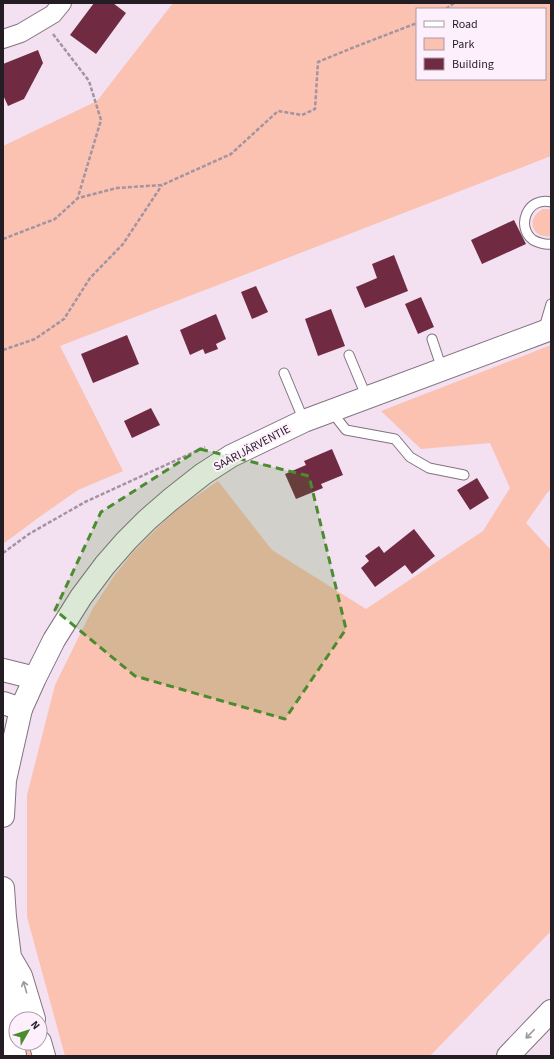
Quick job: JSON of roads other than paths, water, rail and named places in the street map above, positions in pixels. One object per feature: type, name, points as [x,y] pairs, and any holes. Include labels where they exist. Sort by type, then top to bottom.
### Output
[{"type":"main road","name":"SAARIJÄRVENTIE","points":[[3,816],[12,706],[35,678],[54,640],[81,597],[105,565],[147,520],[203,474],[231,456],[304,421],[547,331]]},
{"type":"main road","points":[[3,670],[35,678]]},
{"type":"main road","points":[[3,888],[10,957],[5,978],[15,1056]]},
{"type":"main road","points":[[10,957],[21,976],[32,1011]]},
{"type":"main road","points":[[508,1056],[551,1011]]},
{"type":"street","points":[[3,40],[21,33],[52,14],[62,3]]},
{"type":"lane","points":[[551,202],[546,200],[534,204],[529,208],[525,216],[524,226],[529,236],[538,243],[551,244]]},
{"type":"lane","points":[[547,331],[551,304]]},
{"type":"lane","points":[[432,338],[442,370]]},
{"type":"lane","points":[[349,355],[367,398]]},
{"type":"lane","points":[[284,372],[304,421]]},
{"type":"lane","points":[[331,411],[346,430],[395,440],[410,458],[429,468],[464,476]]}]
